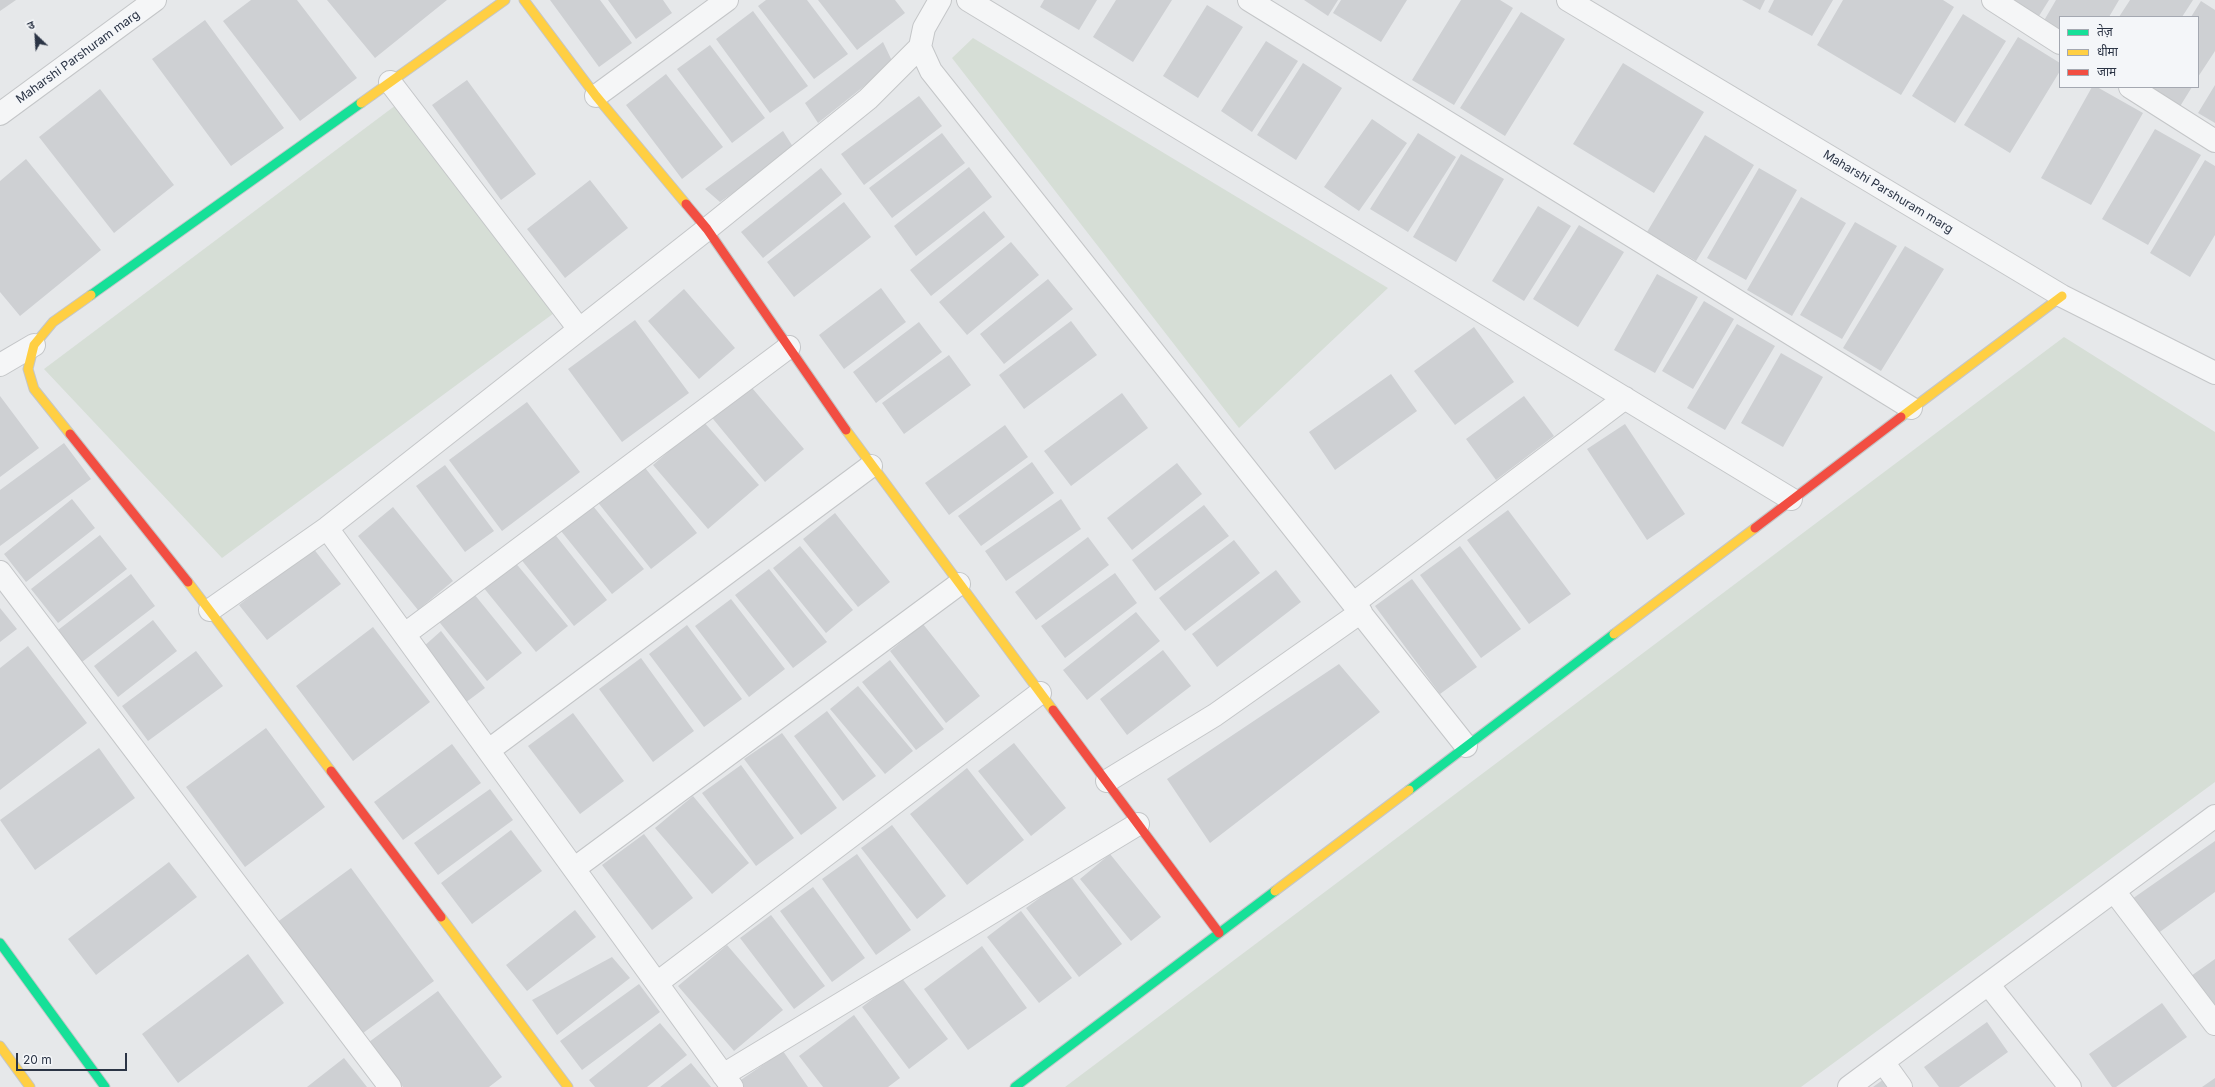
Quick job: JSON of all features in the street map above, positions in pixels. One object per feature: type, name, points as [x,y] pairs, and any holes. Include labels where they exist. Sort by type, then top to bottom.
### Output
[{"type":"street","name":"Maharshi Parshuram marg","points":[[0,114],[155,0]]},
{"type":"street","points":[[0,365],[34,344],[53,322],[505,0]]},
{"type":"street","points":[[524,0],[596,96],[707,229],[871,466],[1219,933]]},
{"type":"street","points":[[596,96],[727,0]]},
{"type":"street","points":[[210,610],[327,528],[707,229],[868,99],[920,47],[924,28],[940,0]]},
{"type":"street","points":[[968,0],[1791,499]]},
{"type":"street","points":[[1249,0],[1911,408]]},
{"type":"street","name":"Maharshi Parshuram marg","points":[[1568,0],[2062,296],[2215,373]]},
{"type":"street","points":[[1993,0],[2059,41]]},
{"type":"street","points":[[920,47],[931,71],[1358,607],[1466,746]]},
{"type":"street","points":[[390,82],[579,329]]},
{"type":"street","points":[[2132,88],[2215,141]]},
{"type":"street","points":[[1015,1087],[1911,408],[2062,296]]},
{"type":"street","points":[[34,344],[28,369],[34,389],[210,610],[568,1087]]},
{"type":"street","points":[[405,634],[789,347]]},
{"type":"street","points":[[1107,781],[1215,715],[1358,607],[1625,398]]},
{"type":"street","points":[[489,750],[871,466]]},
{"type":"street","points":[[327,528],[575,868],[727,1081],[1138,824]]},
{"type":"street","points":[[0,572],[390,1087]]},
{"type":"street","points":[[575,868],[959,584]]},
{"type":"street","points":[[658,983],[1040,693]]},
{"type":"street","points":[[1849,1087],[2215,816]]},
{"type":"street","points":[[2114,891],[2215,1024]]},
{"type":"street","points":[[0,943],[105,1087]]},
{"type":"street","points":[[1988,984],[2070,1087]]},
{"type":"street","points":[[0,1046],[30,1087]]},
{"type":"street","points":[[1883,1062],[1901,1087]]},
{"type":"shaded area","points":[[973,38],[1388,288],[1239,428],[952,58]]},
{"type":"shaded area","points":[[412,93],[569,302],[222,558],[44,369]]},
{"type":"shaded area","points":[[2064,337],[2215,432],[2215,782],[1801,1087],[1065,1087]]},
{"type":"building","points":[[0,0],[16,0],[0,11]]},
{"type":"building","points":[[251,0],[297,0],[357,78],[300,121],[223,21]]},
{"type":"building","points":[[327,0],[447,0],[375,58]]},
{"type":"building","points":[[550,0],[600,0],[632,43],[599,67]]},
{"type":"building","points":[[608,0],[663,0],[672,13],[636,39]]},
{"type":"building","points":[[766,0],[807,0],[848,54],[814,79],[758,6]]},
{"type":"building","points":[[818,0],[895,0],[905,13],[857,50]]},
{"type":"building","points":[[1044,0],[1097,0],[1079,30],[1040,7]]},
{"type":"building","points":[[1116,0],[1172,0],[1133,62],[1093,37]]},
{"type":"building","points":[[1304,0],[1338,0],[1328,16]]},
{"type":"building","points":[[1341,0],[1407,0],[1381,42],[1333,13]]},
{"type":"building","points":[[1461,0],[1500,0],[1513,8],[1454,105],[1412,80]]},
{"type":"building","points":[[1742,0],[1765,0],[1760,10]]},
{"type":"building","points":[[1774,0],[1833,0],[1812,36],[1768,12]]},
{"type":"building","points":[[1843,0],[1943,0],[1954,7],[1901,95],[1817,45]]},
{"type":"building","points":[[2012,0],[2049,0],[2039,16]]},
{"type":"building","points":[[2056,0],[2119,0],[2110,16],[2059,16],[2059,34],[2042,24]]},
{"type":"building","points":[[2130,0],[2193,0],[2183,16],[2120,16]]},
{"type":"building","points":[[2201,1],[2215,10],[2215,51],[2199,75],[2199,16],[2192,16]]},
{"type":"building","points":[[1207,5],[1243,27],[1198,98],[1163,76]]},
{"type":"building","points":[[753,11],[808,86],[770,113],[716,39]]},
{"type":"building","points":[[1521,12],[1565,39],[1505,136],[1460,108]]},
{"type":"building","points":[[1963,14],[2006,41],[1955,123],[1912,96]]},
{"type":"building","points":[[205,20],[284,128],[231,166],[152,59]]},
{"type":"building","points":[[2018,37],[2059,62],[2059,73],[2010,153],[1964,125]]},
{"type":"building","points":[[1266,41],[1298,61],[1252,132],[1221,111]]},
{"type":"building","points":[[883,42],[893,63],[818,123],[805,103]]},
{"type":"building","points":[[710,45],[765,118],[732,143],[677,69]]},
{"type":"building","points":[[1303,63],[1342,88],[1296,160],[1257,135]]},
{"type":"building","points":[[1623,63],[1704,112],[1654,193],[1573,144]]},
{"type":"building","points":[[666,74],[723,147],[682,179],[626,105]]},
{"type":"building","points":[[467,80],[536,174],[501,200],[432,105]]},
{"type":"building","points":[[2215,85],[2215,123],[2198,113]]},
{"type":"building","points":[[2091,88],[2099,88],[2143,113],[2091,205],[2041,178]]},
{"type":"building","points":[[2147,88],[2191,88],[2179,108]]},
{"type":"building","points":[[100,89],[174,185],[114,233],[39,137]]},
{"type":"building","points":[[919,96],[942,126],[864,185],[841,154]]},
{"type":"building","points":[[1372,119],[1407,143],[1359,211],[1324,187]]},
{"type":"building","points":[[2155,129],[2201,155],[2148,245],[2102,219]]},
{"type":"building","points":[[783,131],[795,150],[720,202],[705,189]]},
{"type":"building","points":[[942,133],[965,163],[892,218],[869,188]]},
{"type":"building","points":[[1418,133],[1456,157],[1408,232],[1370,209]]},
{"type":"building","points":[[1705,135],[1754,165],[1696,261],[1647,232]]},
{"type":"building","points":[[1461,154],[1504,179],[1456,262],[1413,237]]},
{"type":"building","points":[[26,159],[101,250],[20,316],[0,292],[0,181]]},
{"type":"building","points":[[2205,160],[2215,166],[2215,235],[2190,277],[2150,253]]},
{"type":"building","points":[[969,167],[992,197],[916,256],[894,226]]},
{"type":"building","points":[[821,168],[842,194],[763,258],[741,232]]},
{"type":"building","points":[[1759,168],[1797,190],[1746,280],[1707,258]]},
{"type":"building","points":[[590,180],[628,228],[565,278],[527,229]]},
{"type":"building","points":[[1801,197],[1846,223],[1792,316],[1747,290]]},
{"type":"building","points":[[844,202],[871,237],[794,297],[767,262]]},
{"type":"building","points":[[1538,206],[1571,226],[1524,301],[1492,281]]},
{"type":"building","points":[[984,211],[1005,237],[931,296],[910,270]]},
{"type":"building","points":[[1855,222],[1897,246],[1842,339],[1800,315]]},
{"type":"building","points":[[1579,225],[1624,252],[1578,327],[1533,299]]},
{"type":"building","points":[[1011,242],[1039,275],[967,335],[939,302]]},
{"type":"building","points":[[1905,246],[1944,269],[1881,371],[1843,348]]},
{"type":"building","points":[[1657,274],[1698,297],[1655,373],[1614,350]]},
{"type":"building","points":[[1048,279],[1073,309],[1004,364],[980,334]]},
{"type":"building","points":[[881,288],[906,322],[844,369],[819,335]]},
{"type":"building","points":[[684,289],[735,348],[699,379],[648,321]]},
{"type":"building","points":[[1704,301],[1734,319],[1693,389],[1662,371]]},
{"type":"building","points":[[635,320],[689,393],[622,442],[568,369]]},
{"type":"building","points":[[1071,321],[1097,355],[1024,409],[999,375]]},
{"type":"building","points":[[919,322],[942,352],[876,403],[853,372]]},
{"type":"building","points":[[1737,324],[1775,346],[1725,430],[1687,408]]},
{"type":"building","points":[[1474,327],[1514,382],[1455,425],[1414,371]]},
{"type":"building","points":[[1781,353],[1823,377],[1783,447],[1741,423]]},
{"type":"building","points":[[949,355],[971,385],[904,434],[882,403]]},
{"type":"building","points":[[1391,374],[1417,411],[1335,470],[1309,432]]},
{"type":"building","points":[[747,382],[804,449],[765,482],[709,414]]},
{"type":"building","points":[[1122,393],[1148,428],[1071,486],[1044,451]]},
{"type":"building","points":[[0,396],[39,448],[0,477]]},
{"type":"building","points":[[1524,396],[1554,436],[1496,480],[1466,439]]},
{"type":"building","points":[[527,402],[580,472],[502,531],[449,460]]},
{"type":"building","points":[[703,421],[759,485],[708,529],[653,465]]},
{"type":"building","points":[[1625,424],[1685,514],[1647,540],[1587,449]]},
{"type":"building","points":[[1005,425],[1028,457],[949,515],[925,483]]},
{"type":"building","points":[[64,443],[91,479],[0,546],[0,490]]},
{"type":"building","points":[[1032,462],[1054,493],[981,546],[958,516]]},
{"type":"building","points":[[1177,463],[1202,494],[1132,550],[1107,518]]},
{"type":"building","points":[[642,464],[697,533],[651,569],[596,500]]},
{"type":"building","points":[[445,465],[494,531],[465,552],[416,486]]},
{"type":"building","points":[[72,499],[95,528],[26,582],[4,554]]},
{"type":"building","points":[[1061,499],[1081,529],[1006,581],[985,551]]},
{"type":"building","points":[[1204,505],[1229,536],[1155,591],[1132,560]]},
{"type":"building","points":[[593,506],[644,569],[612,594],[561,531]]},
{"type":"building","points":[[393,507],[453,581],[418,610],[358,536]]},
{"type":"building","points":[[1508,510],[1571,594],[1529,624],[1467,540]]},
{"type":"building","points":[[835,513],[890,582],[858,607],[803,539]]},
{"type":"building","points":[[553,532],[607,600],[574,626],[520,558]]},
{"type":"building","points":[[100,535],[127,569],[58,623],[31,589]]},
{"type":"building","points":[[1088,537],[1109,565],[1036,620],[1015,592]]},
{"type":"building","points":[[1234,540],[1260,573],[1185,631],[1159,598]]},
{"type":"building","points":[[800,546],[853,610],[826,633],[773,568]]},
{"type":"building","points":[[1460,546],[1521,629],[1481,658],[1420,575]]},
{"type":"building","points":[[313,548],[341,584],[267,640],[239,605]]},
{"type":"building","points":[[514,561],[568,626],[536,652],[483,587]]},
{"type":"building","points":[[769,569],[827,642],[793,668],[735,595]]},
{"type":"building","points":[[1276,570],[1301,602],[1217,667],[1192,634]]},
{"type":"building","points":[[1115,573],[1137,603],[1065,658],[1041,626]]},
{"type":"building","points":[[131,574],[155,606],[82,662],[58,630]]},
{"type":"building","points":[[1412,579],[1477,667],[1440,694],[1375,606]]},
{"type":"building","points":[[470,589],[522,653],[487,681],[436,618]]},
{"type":"building","points":[[731,599],[785,669],[749,697],[695,626]]},
{"type":"building","points":[[0,608],[17,629],[0,642]]},
{"type":"building","points":[[1136,612],[1160,641],[1087,700],[1063,670]]},
{"type":"building","points":[[153,620],[177,651],[118,697],[94,666]]},
{"type":"building","points":[[923,624],[980,696],[946,723],[890,651]]},
{"type":"building","points":[[687,625],[742,699],[704,727],[649,654]]},
{"type":"building","points":[[373,627],[430,702],[353,761],[296,686]]},
{"type":"building","points":[[441,631],[485,688],[465,703],[423,647]]},
{"type":"building","points":[[28,646],[87,723],[0,790],[0,668]]},
{"type":"building","points":[[1163,650],[1191,686],[1127,735],[1100,699]]},
{"type":"building","points":[[196,651],[223,686],[148,741],[122,706]]},
{"type":"building","points":[[641,658],[694,731],[653,762],[599,689]]},
{"type":"building","points":[[890,660],[944,729],[916,750],[862,682]]},
{"type":"building","points":[[1339,664],[1380,712],[1210,843],[1167,779]]},
{"type":"building","points":[[858,686],[913,751],[885,774],[830,709]]},
{"type":"building","points":[[827,711],[876,776],[843,801],[794,736]]},
{"type":"building","points":[[573,713],[624,781],[580,814],[528,746]]},
{"type":"building","points":[[266,728],[325,807],[245,867],[186,787]]},
{"type":"building","points":[[782,733],[837,808],[801,835],[744,759]]},
{"type":"building","points":[[1014,743],[1066,808],[1031,836],[978,771]]},
{"type":"building","points":[[452,744],[481,783],[403,840],[374,802]]},
{"type":"building","points":[[99,748],[135,798],[35,870],[0,820]]},
{"type":"building","points":[[741,765],[794,838],[756,866],[702,793]]},
{"type":"building","points":[[967,768],[1024,840],[967,885],[910,814]]},
{"type":"building","points":[[490,789],[513,820],[438,875],[414,843]]},
{"type":"building","points":[[693,796],[749,863],[712,894],[655,828]]},
{"type":"building","points":[[892,825],[946,896],[917,919],[861,848]]},
{"type":"building","points":[[511,830],[542,871],[472,924],[441,883]]},
{"type":"building","points":[[644,834],[693,898],[652,930],[602,865]]},
{"type":"building","points":[[2215,841],[2215,892],[2157,934],[2132,899]]},
{"type":"building","points":[[857,854],[911,930],[876,955],[822,879]]},
{"type":"building","points":[[1110,854],[1161,917],[1131,941],[1080,879]]},
{"type":"building","points":[[169,862],[197,897],[96,975],[68,939]]},
{"type":"building","points":[[351,868],[434,981],[359,1036],[276,923]]},
{"type":"building","points":[[1070,875],[1122,944],[1079,977],[1026,908]]},
{"type":"building","points":[[813,887],[865,958],[832,982],[780,911]]},
{"type":"building","points":[[575,910],[596,937],[527,991],[506,965]]},
{"type":"building","points":[[1021,911],[1072,978],[1039,1003],[987,937]]},
{"type":"building","points":[[771,915],[825,986],[794,1009],[740,938]]},
{"type":"building","points":[[727,945],[783,1010],[734,1051],[678,986]]},
{"type":"building","points":[[982,946],[1027,1008],[968,1050],[924,989]]},
{"type":"building","points":[[248,954],[284,1003],[178,1083],[142,1034]]},
{"type":"building","points":[[612,957],[630,978],[557,1035],[532,1000]]},
{"type":"building","points":[[2215,959],[2215,1009],[2191,976]]},
{"type":"building","points":[[901,977],[948,1039],[909,1069],[862,1007]]},
{"type":"building","points":[[639,984],[660,1012],[582,1070],[560,1041]]},
{"type":"building","points":[[438,991],[502,1077],[489,1087],[403,1087],[369,1042]]},
{"type":"building","points":[[2162,1003],[2187,1037],[2116,1087],[2112,1087],[2089,1054]]},
{"type":"building","points":[[854,1015],[900,1078],[888,1087],[823,1087],[799,1056]]},
{"type":"building","points":[[1987,1022],[2008,1052],[1959,1087],[1939,1087],[1924,1067]]},
{"type":"building","points":[[660,1023],[687,1055],[647,1087],[595,1087],[589,1080]]},
{"type":"building","points":[[783,1051],[808,1087],[742,1087],[738,1082]]},
{"type":"building","points":[[344,1058],[367,1087],[307,1087]]},
{"type":"building","points":[[691,1063],[711,1087],[660,1087]]},
{"type":"building","points":[[2215,1078],[2215,1087],[2202,1087]]},
{"type":"building","points":[[1884,1079],[1890,1087],[1873,1087]]},
{"type":"traffic: fast","points":[[91,295],[361,103]]},
{"type":"traffic: fast","points":[[1409,790],[1614,634]]},
{"type":"traffic: fast","points":[[1015,1087],[1275,891]]},
{"type":"traffic: fast","points":[[0,943],[105,1087]]},
{"type":"traffic: slow","points":[[361,103],[505,0]]},
{"type":"traffic: slow","points":[[524,0],[596,96],[686,204]]},
{"type":"traffic: slow","points":[[70,434],[34,389],[28,369],[34,345],[53,322],[91,295]]},
{"type":"traffic: slow","points":[[1901,417],[2062,296]]},
{"type":"traffic: slow","points":[[846,430],[1053,710]]},
{"type":"traffic: slow","points":[[1614,634],[1755,528]]},
{"type":"traffic: slow","points":[[188,582],[331,771]]},
{"type":"traffic: slow","points":[[1275,891],[1409,790]]},
{"type":"traffic: slow","points":[[441,917],[568,1087]]},
{"type":"traffic: slow","points":[[0,1046],[30,1087]]},
{"type":"traffic: jam","points":[[686,204],[707,229],[846,430]]},
{"type":"traffic: jam","points":[[1755,528],[1901,417]]},
{"type":"traffic: jam","points":[[70,434],[188,582]]},
{"type":"traffic: jam","points":[[1053,710],[1219,933]]},
{"type":"traffic: jam","points":[[331,771],[441,917]]}]
